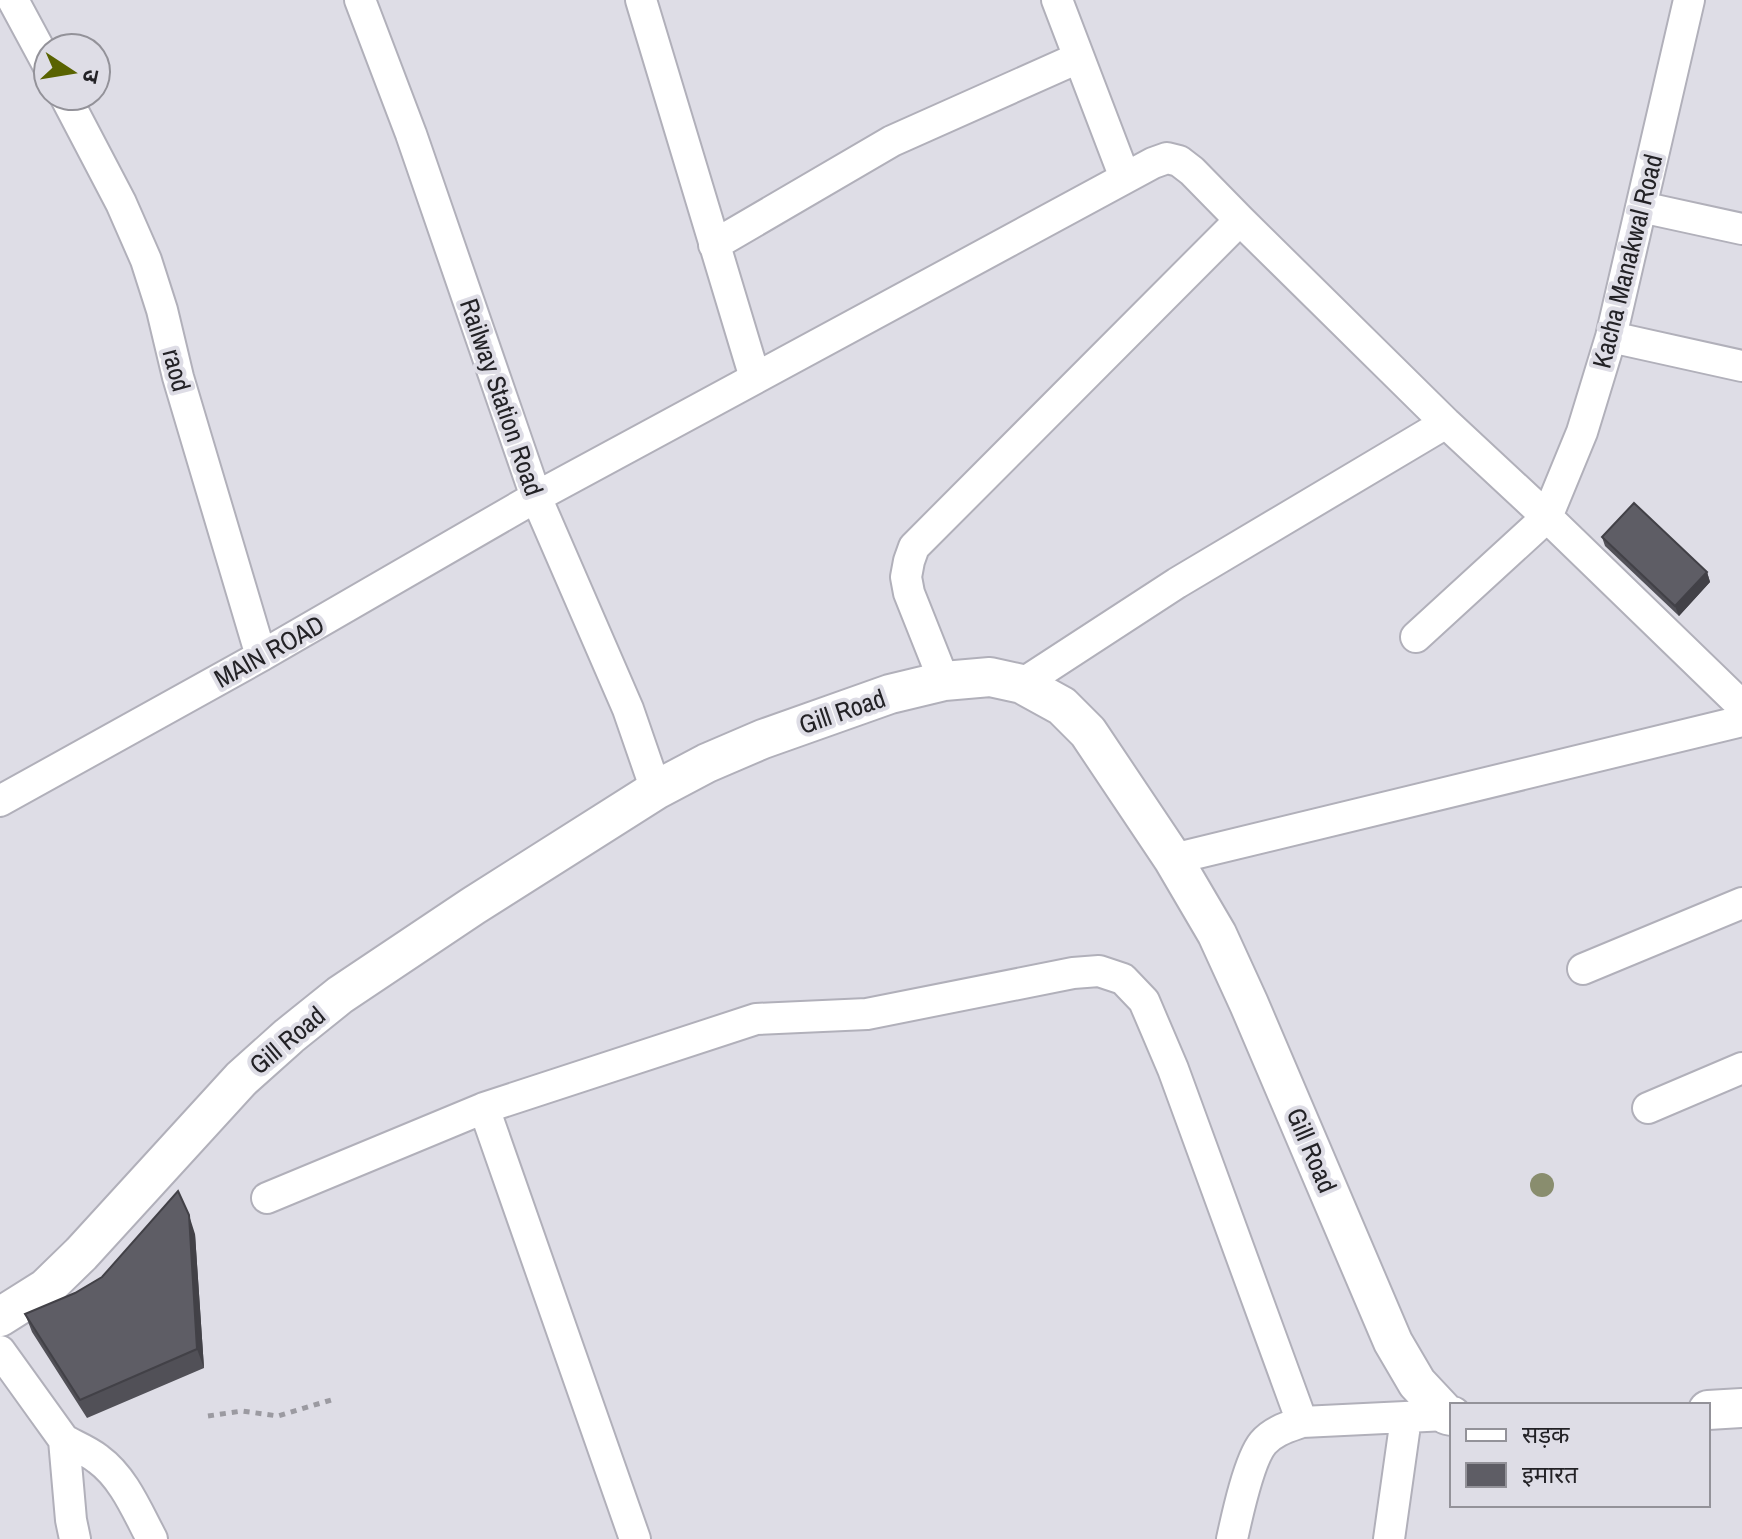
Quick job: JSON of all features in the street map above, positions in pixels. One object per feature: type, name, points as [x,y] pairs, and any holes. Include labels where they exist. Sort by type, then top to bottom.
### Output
[{"type":"street","points":[[13,0],[32,35]]},
{"type":"street","name":"Railway Station Road","points":[[360,0],[411,134],[536,497],[628,709],[656,790]]},
{"type":"street","points":[[641,0],[755,378]]},
{"type":"street","points":[[1057,0],[1125,178]]},
{"type":"street","name":"Kacha Manakwal Road","points":[[1547,517],[1582,432],[1611,337],[1689,0]]},
{"type":"street","points":[[714,245],[892,141],[1078,58]]},
{"type":"street","name":"raod","points":[[73,112],[121,203],[146,260],[261,656]]},
{"type":"street","name":"MAIN ROAD","points":[[0,801],[261,656],[536,497],[1167,158],[1179,161],[1192,171],[1446,423],[1742,706]]},
{"type":"street","points":[[1641,207],[1742,229]]},
{"type":"street","points":[[944,681],[906,577],[914,547],[1240,220]]},
{"type":"street","points":[[1611,337],[1742,366]]},
{"type":"street","points":[[1022,684],[1177,583],[1446,423]]},
{"type":"street","points":[[1416,637],[1547,517]]},
{"type":"street","name":"Gill Road","points":[[0,1317],[46,1288],[72,1263],[241,1079],[289,1036],[340,995],[473,906],[656,790],[707,763],[763,739],[890,694],[944,681],[990,677],[1022,684],[1062,706],[1088,732],[1173,859],[1217,934],[1249,1004],[1393,1342],[1417,1383],[1449,1415]]},
{"type":"street","points":[[1173,859],[1742,721]]},
{"type":"street","points":[[1583,969],[1742,903]]},
{"type":"street","points":[[267,1198],[484,1108],[756,1019],[867,1014],[1073,973],[1099,971],[1123,979],[1144,1001],[1173,1069],[1302,1422]]},
{"type":"street","points":[[1648,1108],[1742,1068]]},
{"type":"street","points":[[484,1108],[635,1539]]},
{"type":"street","points":[[0,1351],[64,1440],[97,1458],[114,1473],[152,1539]]},
{"type":"street","points":[[1710,1410],[1742,1408]]},
{"type":"street","points":[[1232,1539],[1251,1470],[1263,1444],[1280,1430],[1302,1422],[1449,1415]]},
{"type":"street","points":[[1389,1539],[1406,1418]]},
{"type":"street","points":[[64,1440],[75,1539]]},
{"type":"path","points":[[208,1416],[242,1411],[278,1416],[331,1400]]},
{"type":"building","points":[[1634,503],[1707,572],[1675,606],[1602,537]]},
{"type":"building","points":[[178,1191],[189,1215],[197,1349],[80,1400],[25,1314],[75,1293],[102,1277]]}]
